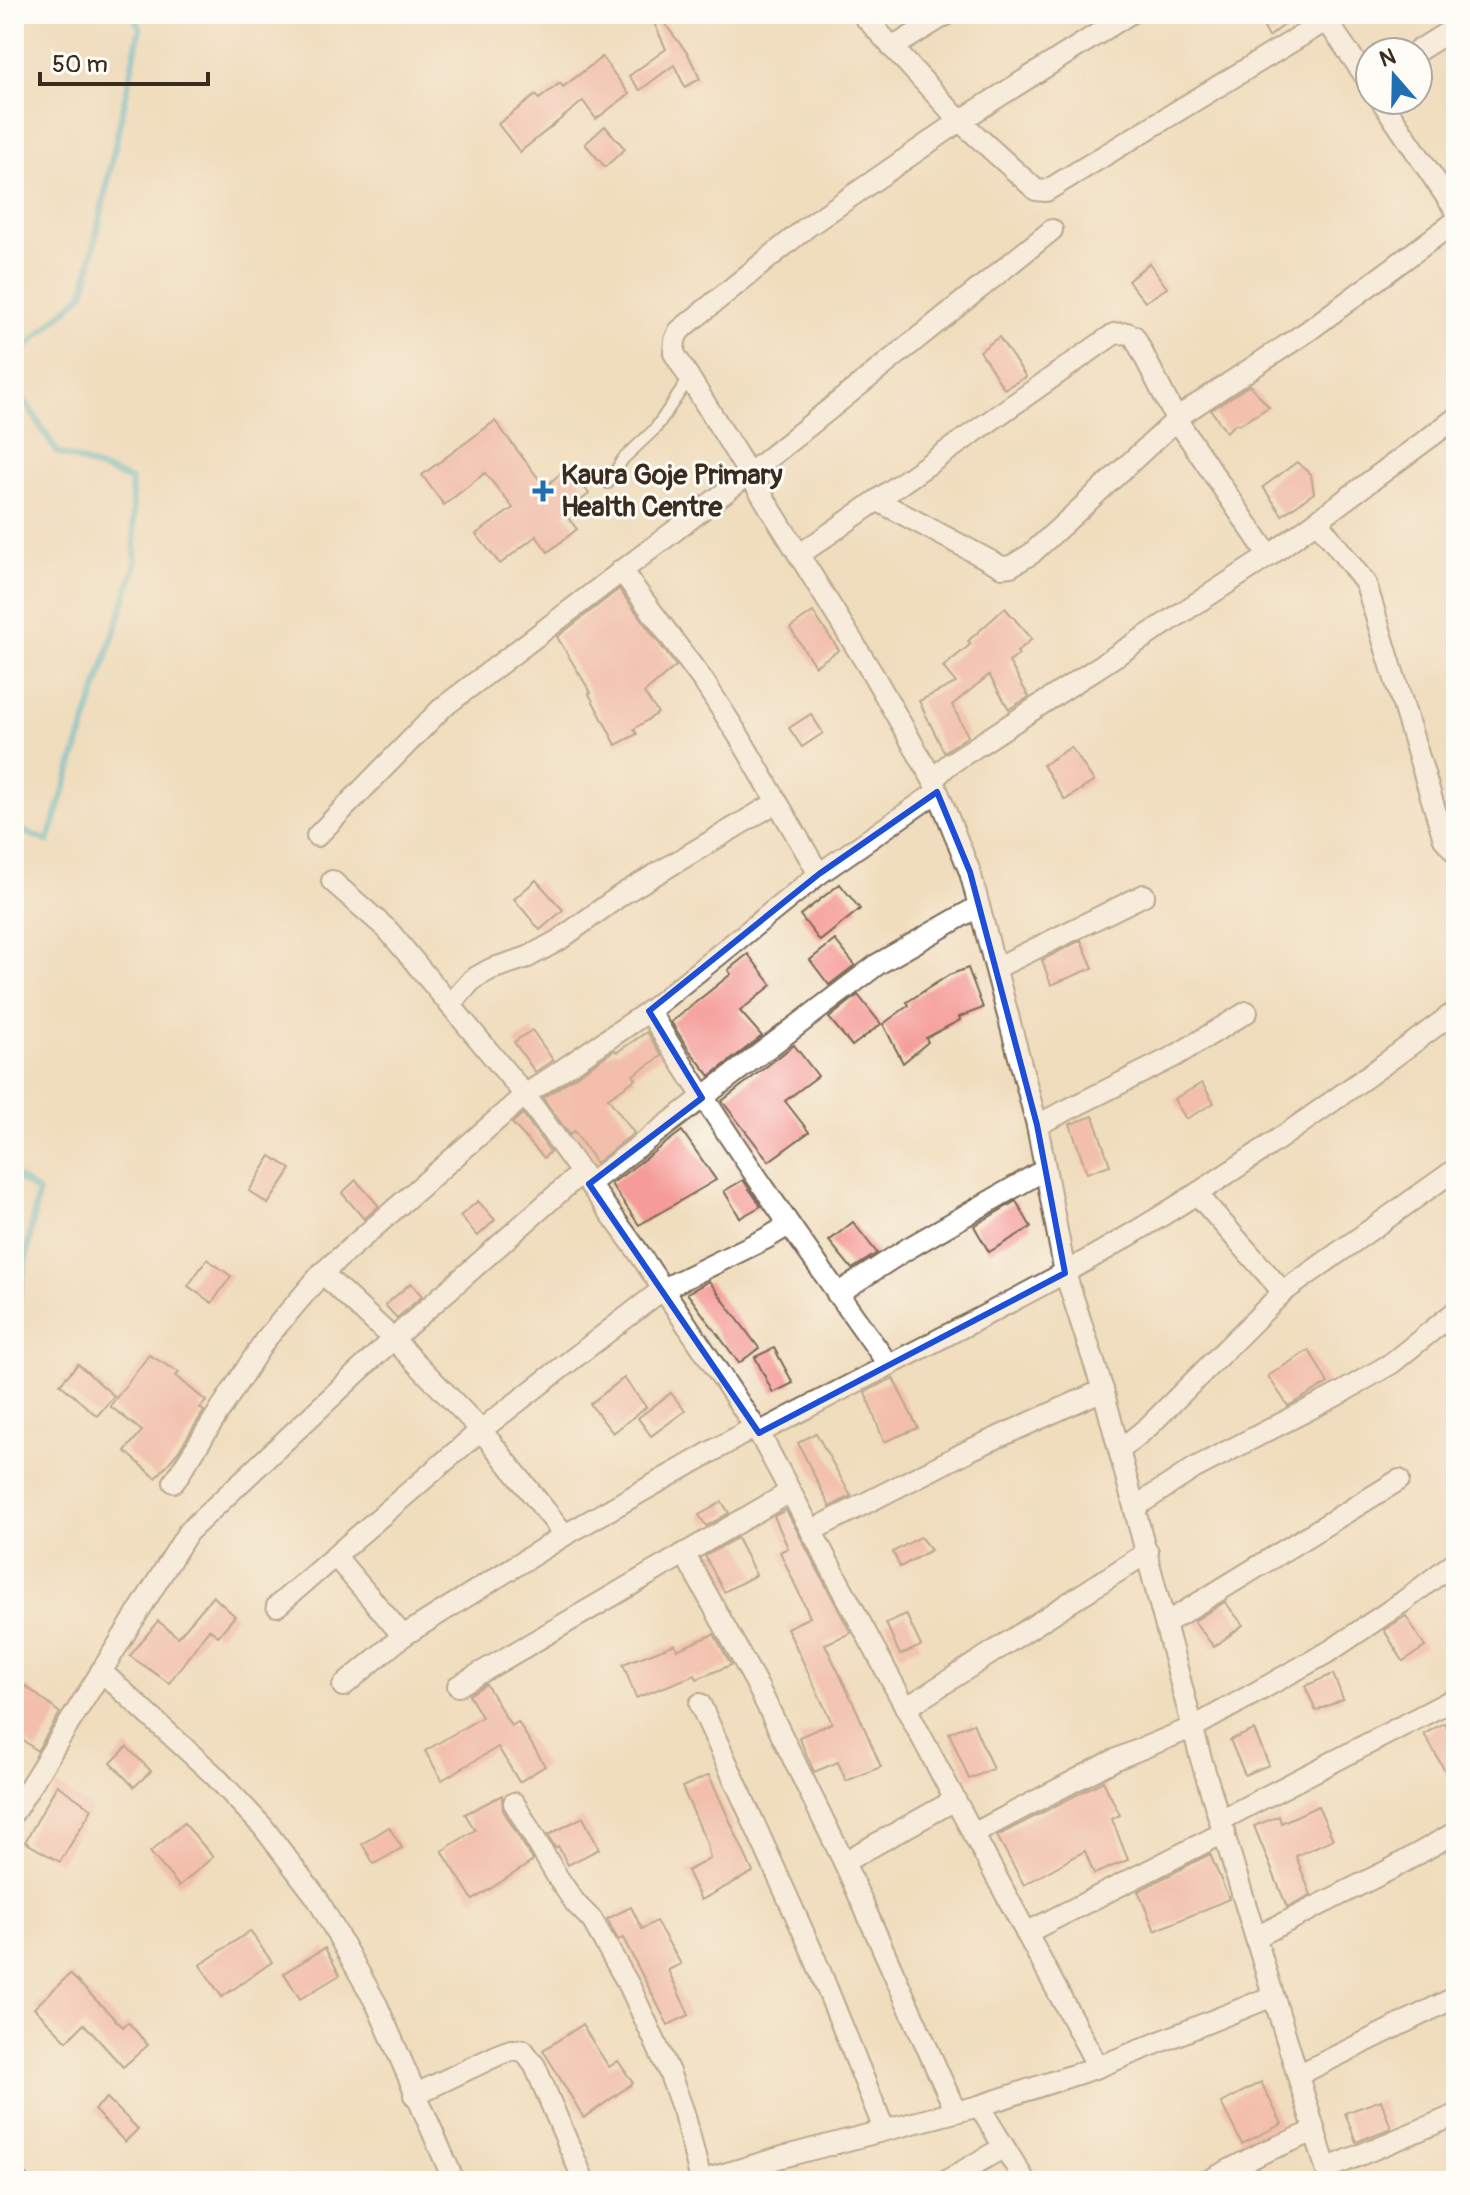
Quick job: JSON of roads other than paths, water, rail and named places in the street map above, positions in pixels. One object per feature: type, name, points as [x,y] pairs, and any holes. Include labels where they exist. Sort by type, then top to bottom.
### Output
[{"type":"street","points":[[862,14],[960,121],[1036,190],[1046,191],[1328,16],[1354,57]]},
{"type":"street","points":[[892,48],[947,14]]},
{"type":"street","points":[[1129,14],[960,121],[807,227],[679,331],[674,353],[874,676],[935,786],[970,872],[1037,1125],[1065,1273],[1103,1390],[1194,1727],[1328,2175],[1455,2117]]},
{"type":"street","points":[[1434,41],[1456,27]]},
{"type":"street","points":[[1392,116],[1456,211]]},
{"type":"street","points":[[878,501],[1002,567],[1011,566],[1031,554],[1176,419],[1308,331],[1456,221]]},
{"type":"street","points":[[317,836],[442,708],[749,474],[1052,230]]},
{"type":"street","points":[[799,555],[1114,334],[1127,333],[1134,336],[1176,419],[1269,556]]},
{"type":"street","points":[[174,1482],[265,1340],[322,1273],[525,1095],[649,1011],[819,874],[935,786],[948,765],[1269,556],[1456,418]]},
{"type":"street","points":[[1318,522],[1366,584],[1444,839],[1456,853]]},
{"type":"street","points":[[621,570],[704,682],[819,874]]},
{"type":"street","points":[[450,1005],[473,979],[491,969],[528,957],[559,940],[621,895],[777,802]]},
{"type":"street","points":[[332,881],[388,930],[525,1095],[663,1289],[757,1430],[1098,2067]]},
{"type":"street","points":[[996,968],[1144,895]]},
{"type":"street","points":[[14,1812],[188,1532],[393,1339],[585,1179],[702,1098],[878,964],[979,906]]},
{"type":"street","points":[[649,1011],[702,1098],[785,1221],[888,1364]]},
{"type":"street","points":[[343,1686],[403,1636],[565,1535],[757,1430],[1065,1273],[1197,1194],[1364,1080],[1456,1011]]},
{"type":"street","points":[[1037,1125],[1175,1056],[1247,1012]]},
{"type":"street","points":[[1120,1450],[1149,1426],[1283,1292],[1456,1169]]},
{"type":"street","points":[[837,1294],[907,1249],[1044,1170]]},
{"type":"street","points":[[1197,1194],[1283,1292]]},
{"type":"street","points":[[277,1606],[481,1430],[663,1289],[767,1238],[782,1229],[785,1221]]},
{"type":"street","points":[[322,1273],[393,1339],[481,1430],[565,1535]]},
{"type":"street","points":[[1135,1507],[1195,1468],[1339,1394],[1392,1363],[1456,1311]]},
{"type":"street","points":[[811,1531],[972,1449],[1103,1390]]},
{"type":"street","points":[[1166,1623],[1399,1480]]},
{"type":"street","points":[[458,1686],[790,1492]]},
{"type":"street","points":[[906,1708],[1148,1552]]},
{"type":"street","points":[[684,1553],[756,1683],[844,1862],[955,2110]]},
{"type":"street","points":[[336,1557],[403,1636]]},
{"type":"street","points":[[973,1834],[1114,1760],[1194,1727],[1330,1651],[1456,1561]]},
{"type":"street","points":[[101,1671],[214,1775],[263,1827],[317,1898],[377,2005],[454,2181]]},
{"type":"street","points":[[1026,1933],[1456,1698]]},
{"type":"street","points":[[700,1704],[811,1949],[884,2129]]},
{"type":"street","points":[[844,1862],[955,1800]]},
{"type":"street","points":[[514,1803],[558,1878],[592,1920],[630,1987],[669,2072],[684,2113],[701,2181],[884,2129],[979,2106],[1098,2067],[1273,1996]]},
{"type":"street","points":[[1256,1937],[1393,1868],[1456,1832]]},
{"type":"street","points":[[1298,2075],[1456,1997]]},
{"type":"street","points":[[414,2095],[500,2054],[523,2050],[535,2066],[584,2181]]},
{"type":"street","points":[[979,2106],[1025,2181]]},
{"type":"street","points":[[1208,2181],[1262,2153],[1315,2131]]},
{"type":"street","points":[[946,2181],[1004,2147]]},
{"type":"lane","points":[[608,483],[623,459],[655,429],[690,377]]},
{"type":"waterway","points":[[14,358],[84,293],[140,28],[133,14]]},
{"type":"waterway","points":[[14,384],[57,452],[131,480],[136,564],[48,841],[14,828]]},
{"type":"waterway","points":[[14,1175],[38,1192],[14,1324]]},
{"type":"place","name":"Kaura Goje Primary Health Centre","points":[[543,491]]}]
